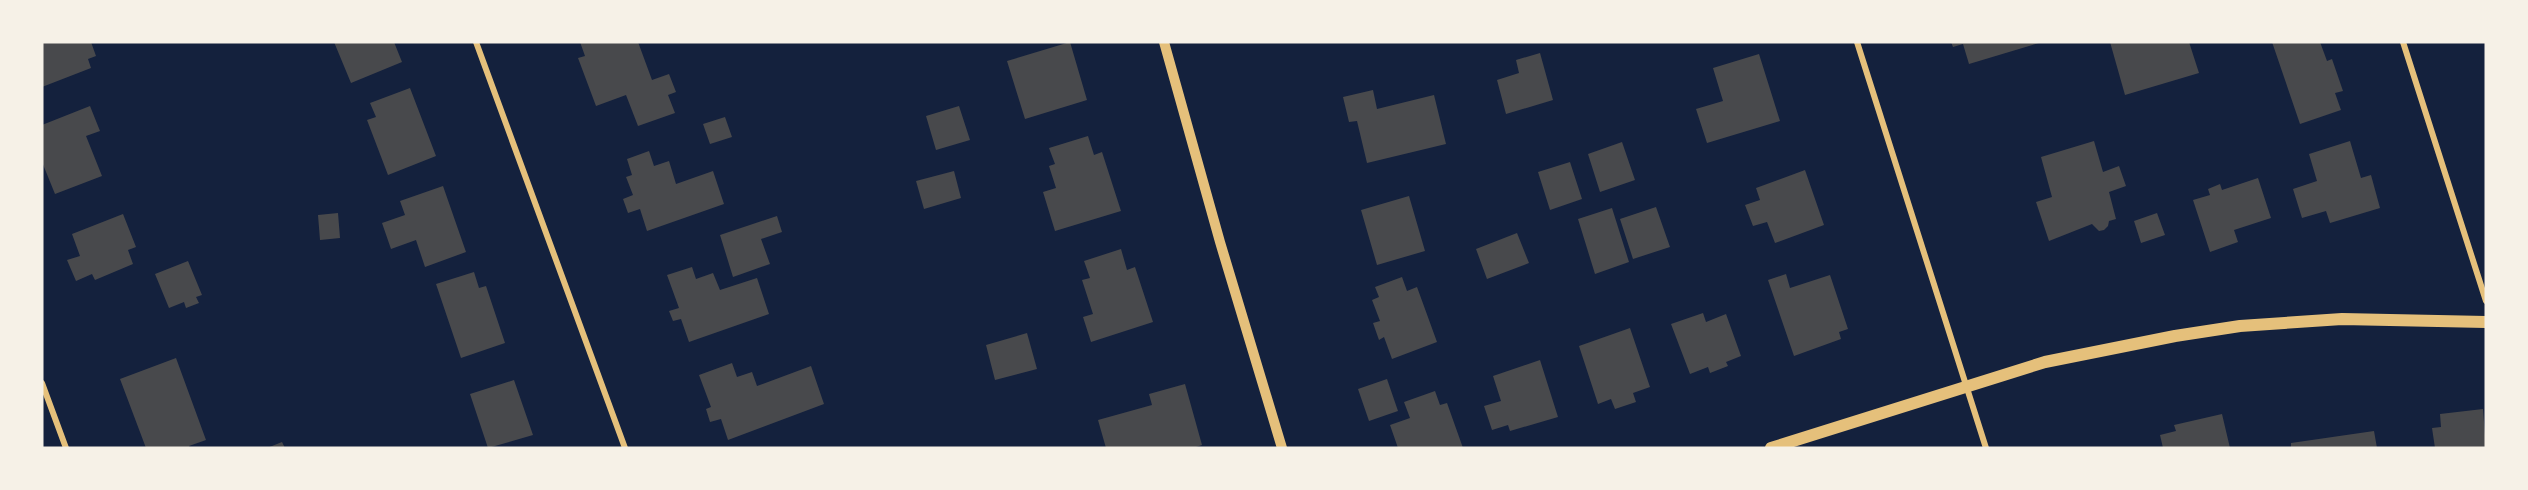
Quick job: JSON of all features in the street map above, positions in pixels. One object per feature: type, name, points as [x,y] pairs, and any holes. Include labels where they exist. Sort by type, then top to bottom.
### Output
[{"type":"main road","points":[[1771,448],[2045,362],[2175,336],[2240,326],[2342,319],[2486,322]]},
{"type":"street","points":[[476,42],[625,448]]},
{"type":"street","points":[[1164,42],[1220,242],[1282,448]]},
{"type":"street","points":[[1857,42],[1986,448]]},
{"type":"street","points":[[2403,42],[2486,301]]},
{"type":"street","points":[[42,383],[66,448]]},
{"type":"building","points":[[42,42],[91,42],[96,56],[88,59],[91,68],[42,87]]},
{"type":"building","points":[[334,42],[394,42],[402,62],[351,83]]},
{"type":"building","points":[[580,42],[638,42],[652,80],[669,74],[676,92],[668,95],[675,113],[638,126],[626,95],[596,106],[578,58],[585,56]]},
{"type":"building","points":[[1070,42],[1087,100],[1025,119],[1007,61]]},
{"type":"building","points":[[1951,42],[2039,43],[1969,64],[1963,44],[1953,47]]},
{"type":"building","points":[[2110,42],[2189,42],[2199,73],[2125,95]]},
{"type":"building","points":[[2272,42],[2320,42],[2327,61],[2332,59],[2343,91],[2335,93],[2341,110],[2300,124]]},
{"type":"building","points":[[1540,53],[1553,100],[1506,114],[1497,80],[1519,73],[1516,60]]},
{"type":"building","points":[[1759,54],[1780,121],[1707,143],[1696,109],[1723,101],[1713,68]]},
{"type":"building","points":[[410,88],[436,156],[388,175],[367,120],[376,117],[370,103]]},
{"type":"building","points":[[1373,90],[1377,109],[1434,95],[1446,144],[1367,163],[1357,121],[1349,122],[1343,97]]},
{"type":"building","points":[[90,106],[100,131],[86,136],[102,176],[55,194],[42,162],[42,125]]},
{"type":"building","points":[[959,106],[970,140],[936,150],[926,116]]},
{"type":"building","points":[[725,117],[732,137],[710,144],[703,124]]},
{"type":"building","points":[[1088,136],[1094,155],[1102,152],[1121,211],[1055,231],[1043,192],[1056,188],[1049,166],[1055,164],[1049,148]]},
{"type":"building","points":[[2094,141],[2103,172],[2119,166],[2126,186],[2109,192],[2116,219],[2109,221],[2104,230],[2099,231],[2092,224],[2049,241],[2036,202],[2052,197],[2041,157]]},
{"type":"building","points":[[2350,141],[2361,178],[2371,175],[2380,208],[2330,223],[2326,211],[2302,218],[2293,189],[2317,181],[2309,154]]},
{"type":"building","points":[[1622,142],[1635,180],[1600,192],[1588,154]]},
{"type":"building","points":[[649,151],[654,166],[669,161],[676,184],[713,171],[724,204],[647,231],[640,209],[628,213],[623,199],[633,195],[626,177],[632,175],[627,159]]},
{"type":"building","points":[[1570,162],[1582,199],[1550,210],[1538,172]]},
{"type":"building","points":[[1805,170],[1824,225],[1775,243],[1767,222],[1753,226],[1745,205],[1760,200],[1756,188]]},
{"type":"building","points":[[954,171],[961,198],[924,209],[916,181]]},
{"type":"building","points":[[2258,178],[2271,218],[2234,230],[2238,242],[2210,252],[2193,200],[2210,195],[2208,189],[2220,184],[2222,190]]},
{"type":"building","points":[[443,186],[466,252],[425,267],[416,240],[391,249],[382,223],[405,215],[400,201]]},
{"type":"building","points":[[1409,196],[1425,251],[1377,265],[1361,210]]},
{"type":"building","points":[[1656,207],[1670,247],[1633,259],[1620,219]]},
{"type":"building","points":[[1612,208],[1629,262],[1595,274],[1578,219]]},
{"type":"building","points":[[338,213],[340,238],[320,240],[318,215]]},
{"type":"building","points":[[2157,213],[2165,235],[2141,243],[2134,221]]},
{"type":"building","points":[[123,214],[136,247],[128,250],[133,264],[95,280],[92,274],[76,281],[67,260],[80,256],[72,234]]},
{"type":"building","points":[[777,216],[782,232],[761,239],[770,264],[733,277],[720,235]]},
{"type":"building","points":[[1517,233],[1529,263],[1487,279],[1476,249]]},
{"type":"building","points":[[1121,249],[1127,270],[1135,267],[1153,322],[1091,342],[1083,317],[1093,314],[1082,280],[1090,278],[1084,261]]},
{"type":"building","points":[[188,261],[202,295],[196,297],[199,303],[186,308],[184,302],[169,308],[155,274]]},
{"type":"building","points":[[692,267],[696,279],[713,273],[720,290],[757,278],[769,314],[689,342],[681,319],[673,321],[669,311],[679,308],[667,275]]},
{"type":"building","points":[[474,272],[479,288],[486,286],[505,343],[461,358],[436,284]]},
{"type":"building","points":[[1786,274],[1790,288],[1830,275],[1848,329],[1839,332],[1841,339],[1794,356],[1768,280]]},
{"type":"building","points":[[1402,277],[1407,291],[1417,287],[1437,342],[1392,359],[1384,337],[1379,340],[1373,323],[1380,321],[1372,300],[1379,297],[1375,287]]},
{"type":"building","points":[[1703,313],[1706,322],[1726,314],[1741,356],[1726,362],[1728,366],[1710,373],[1708,367],[1690,374],[1671,324]]},
{"type":"building","points":[[1630,328],[1650,387],[1633,393],[1636,402],[1615,409],[1611,399],[1598,404],[1579,346]]},
{"type":"building","points":[[1027,333],[1037,369],[995,380],[986,345]]},
{"type":"building","points":[[176,358],[206,440],[189,446],[190,448],[146,448],[120,379]]},
{"type":"building","points":[[1540,360],[1558,417],[1510,431],[1508,425],[1492,430],[1484,406],[1501,401],[1493,376]]},
{"type":"building","points":[[732,363],[737,377],[752,372],[757,386],[811,366],[824,404],[728,440],[721,419],[710,422],[706,409],[711,407],[699,375]]},
{"type":"building","points":[[1387,379],[1398,411],[1369,421],[1358,389]]},
{"type":"building","points":[[514,380],[533,435],[488,448],[470,394]]},
{"type":"building","points":[[1185,384],[1202,445],[1193,448],[1106,448],[1098,420],[1152,405],[1149,394]]},
{"type":"building","points":[[1435,391],[1440,405],[1447,403],[1463,448],[1398,448],[1390,425],[1410,418],[1404,402]]},
{"type":"building","points":[[2483,409],[2486,448],[2435,448],[2432,428],[2441,427],[2440,414]]},
{"type":"building","points":[[2222,414],[2230,448],[2163,448],[2160,435],[2176,431],[2174,425]]},
{"type":"building","points":[[2374,431],[2377,448],[2291,448],[2291,443]]},
{"type":"building","points":[[282,442],[285,448],[267,448]]}]
